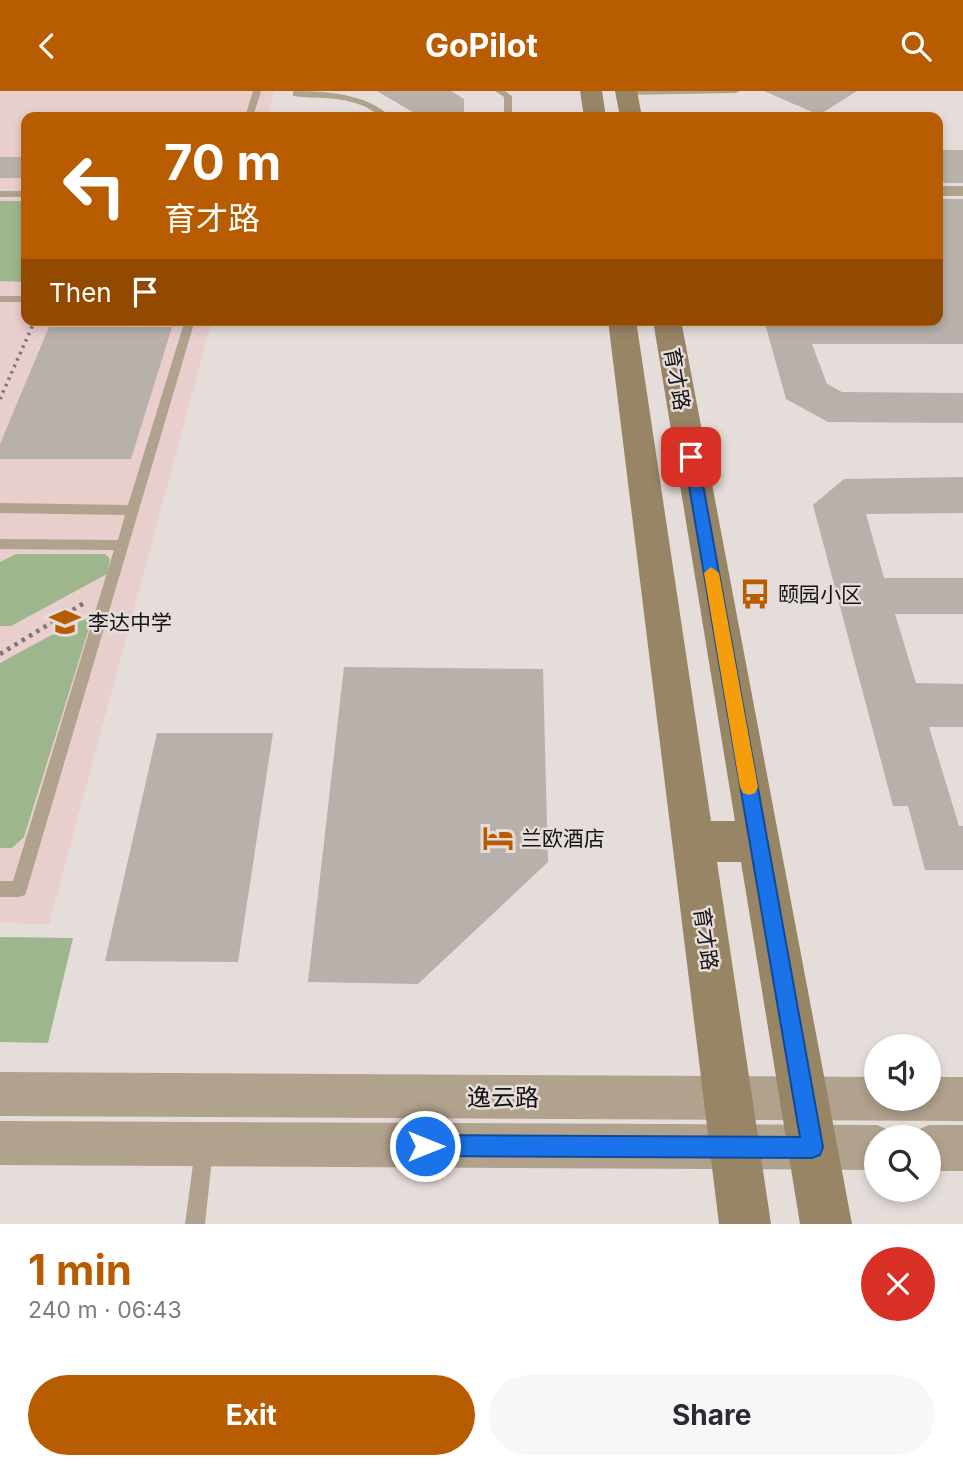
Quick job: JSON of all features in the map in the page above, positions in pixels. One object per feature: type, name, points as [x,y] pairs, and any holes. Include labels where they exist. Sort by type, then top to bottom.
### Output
[{"type":"main road","points":[[591,91],[594,112]]},
{"type":"main road","points":[[626,92],[630,112]]},
{"type":"main road","name":"育才路","points":[[623,326],[745,1224]]},
{"type":"main road","name":"育才路","points":[[668,326],[826,1224]]},
{"type":"main road","points":[[693,841],[758,842]]},
{"type":"street","points":[[943,191],[963,191]]},
{"type":"street","name":"逸云路","points":[[0,1094],[963,1100]]},
{"type":"street","points":[[0,1143],[864,1148]]},
{"type":"street","points":[[941,1148],[963,1148]]},
{"type":"lane","points":[[251,112],[257,91]]},
{"type":"lane","points":[[297,91],[296,94],[334,96],[370,104],[380,112]]},
{"type":"lane","points":[[499,91],[508,96],[508,112]]},
{"type":"lane","points":[[626,92],[736,91]]},
{"type":"lane","points":[[0,194],[21,194]]},
{"type":"lane","points":[[0,299],[21,299]]},
{"type":"lane","points":[[0,889],[19,889],[188,326]]},
{"type":"lane","points":[[0,508],[133,510]]},
{"type":"lane","points":[[0,544],[122,545]]},
{"type":"lane","points":[[195,1224],[205,1145]]},
{"type":"path","points":[[0,399],[32,326]]},
{"type":"path","points":[[0,654],[109,588]]},
{"type":"shaded area","name":"李达中学","points":[[0,91],[274,91],[268,112],[21,112],[21,326],[210,326],[49,924],[0,923]]},
{"type":"green space","points":[[0,201],[21,201],[21,282],[0,281]]},
{"type":"green space","points":[[16,554],[105,554],[110,559],[107,574],[11,626],[0,626],[0,562]]},
{"type":"green space","points":[[94,612],[24,837],[12,848],[0,848],[0,663]]},
{"type":"green space","points":[[0,937],[73,938],[48,1043],[0,1042]]},
{"type":"building","points":[[377,91],[451,91],[464,99],[464,112],[413,112]]},
{"type":"building","points":[[764,91],[857,91],[824,112],[812,112]]},
{"type":"building","points":[[943,150],[963,150],[963,183],[943,183]]},
{"type":"building","points":[[0,157],[21,157],[21,178],[0,178]]},
{"type":"building","points":[[943,199],[963,199],[963,344],[812,344],[827,384],[842,392],[963,393],[963,423],[828,422],[786,399],[766,326],[943,326]]},
{"type":"building","points":[[49,327],[172,327],[131,459],[0,459],[0,444]]},
{"type":"building","points":[[963,477],[963,513],[866,514],[884,578],[963,578],[963,614],[895,614],[916,683],[963,684],[963,727],[929,727],[959,826],[963,826],[963,870],[925,870],[908,806],[893,806],[813,505],[844,479]]},
{"type":"building","points":[[344,667],[543,669],[548,862],[418,984],[308,982]]},
{"type":"building","points":[[157,733],[273,733],[238,962],[105,961]]},
{"type":"slow traffic","points":[[711,573],[749,787]]},
{"type":"place","name":"颐园小区","points":[[755,594]]},
{"type":"place","name":"李达中学","points":[[65,622]]},
{"type":"place","name":"兰欧酒店","points":[[498,838]]},
{"type":"route","points":[[425,1146],[812,1147],[691,457]]}]
